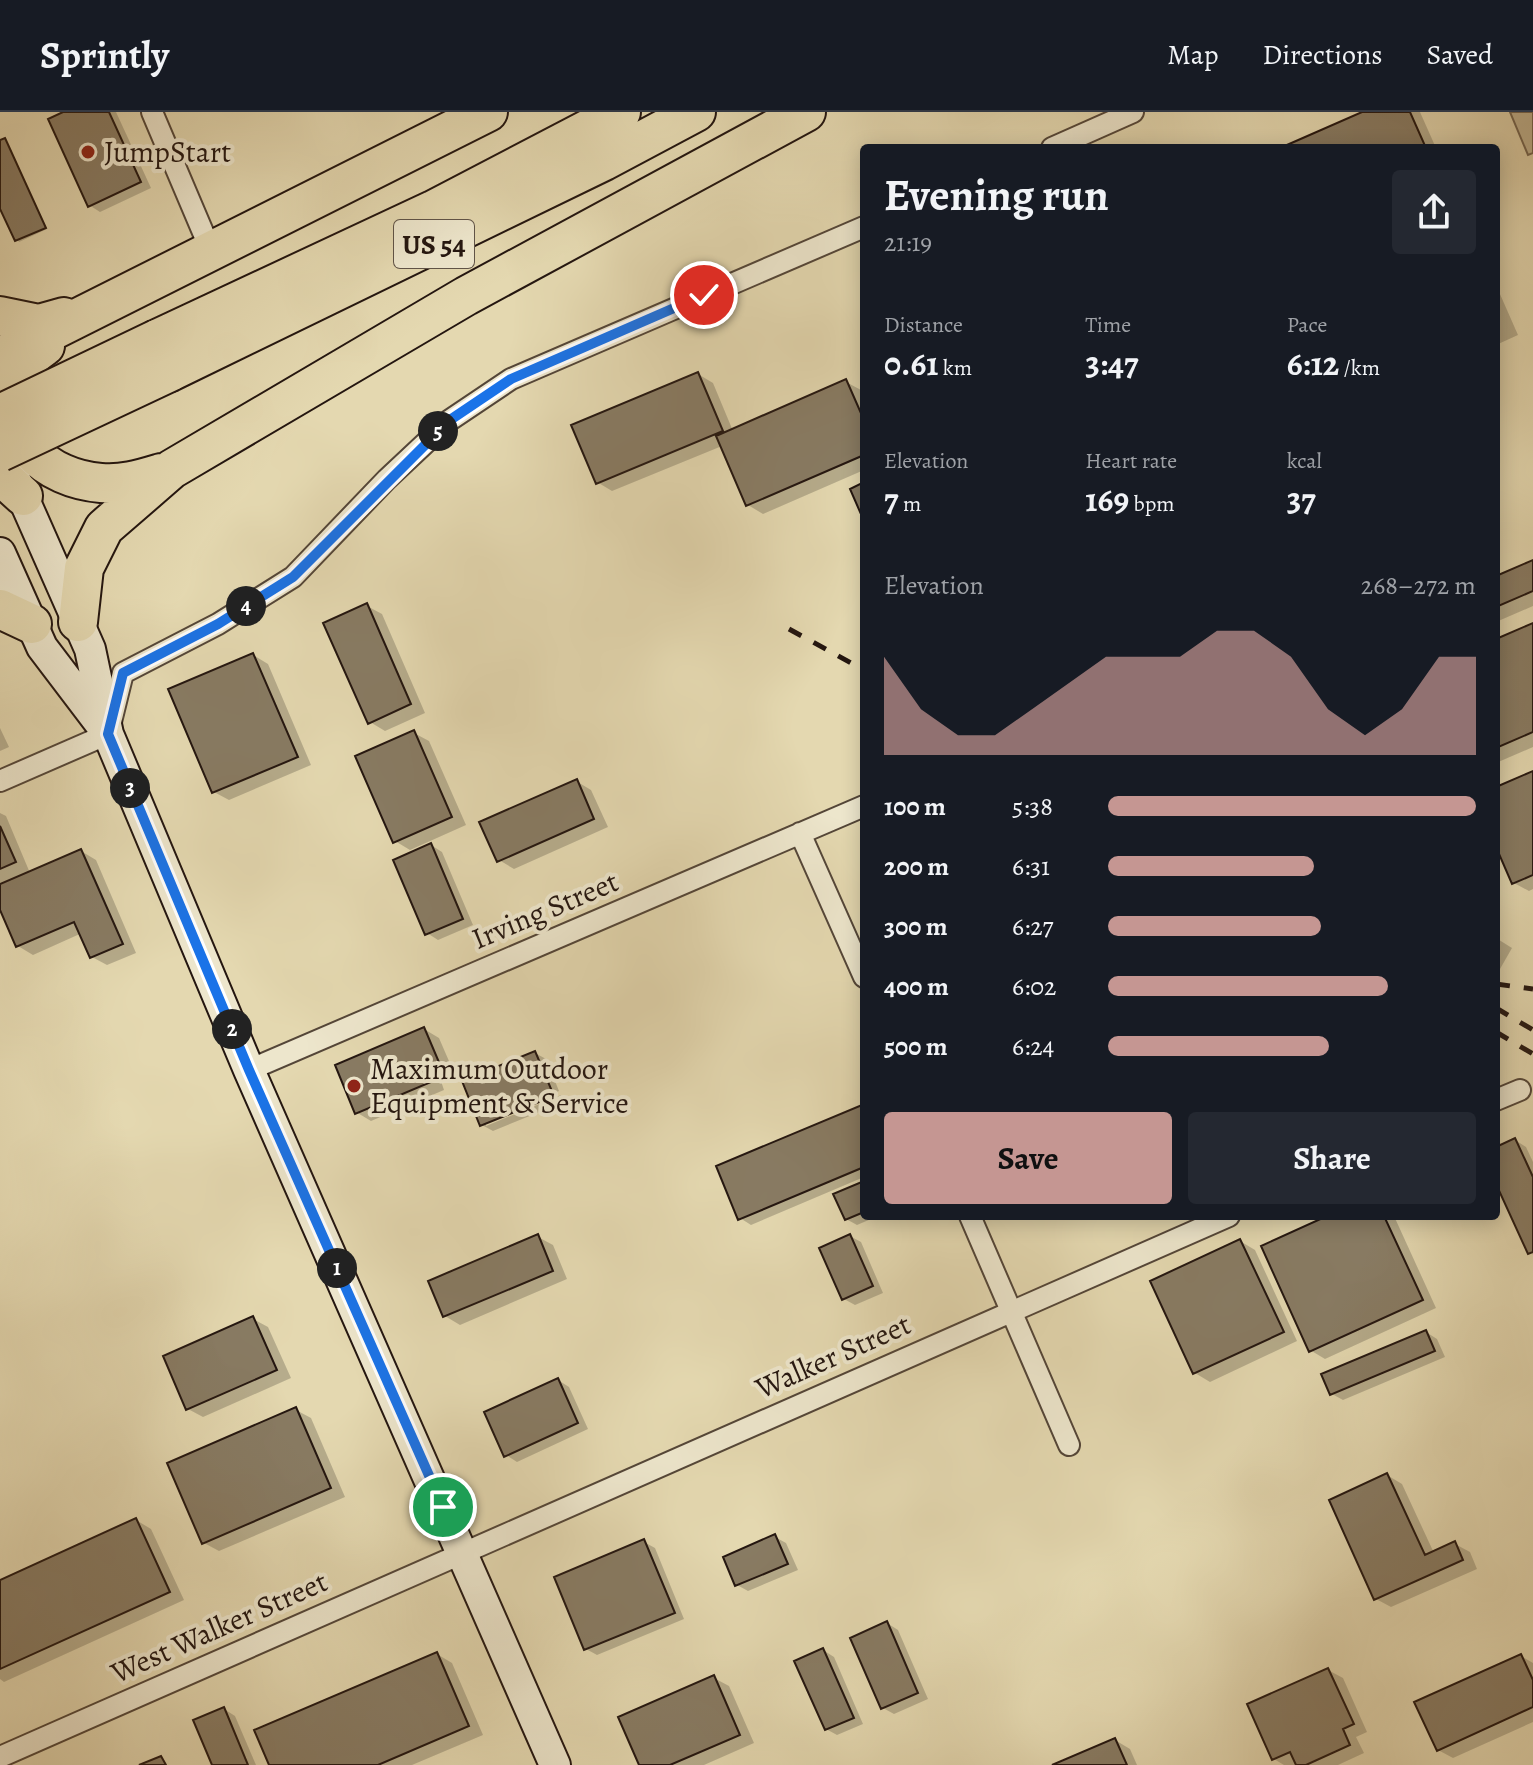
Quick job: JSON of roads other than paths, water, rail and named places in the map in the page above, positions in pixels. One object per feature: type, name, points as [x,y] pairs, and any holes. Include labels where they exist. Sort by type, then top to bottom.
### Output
[{"type":"highway","points":[[54,474],[29,458],[11,436],[4,408],[5,377],[84,314],[488,112]]},
{"type":"highway","name":"US 54","points":[[5,464],[164,355],[621,112]]},
{"type":"highway","name":"US 54","points":[[0,414],[164,355],[604,161],[696,112]]},
{"type":"highway","points":[[78,622],[84,568],[104,528],[172,469],[466,296],[806,112]]},
{"type":"highway","points":[[0,316],[39,324],[50,323],[141,286]]},
{"type":"highway","points":[[5,464],[112,484],[133,482],[172,469]]},
{"type":"main road","points":[[5,464],[90,649],[108,734],[249,1070],[555,1765]]},
{"type":"main road","points":[[0,553],[16,617],[108,734]]},
{"type":"street","points":[[152,112],[211,251]]},
{"type":"street","points":[[1061,144],[1133,112]]},
{"type":"street","points":[[0,781],[108,734],[123,673],[218,624],[293,577],[450,420],[511,379],[860,229]]},
{"type":"street","name":"Irving Street","points":[[249,1070],[860,808]]},
{"type":"street","points":[[800,833],[860,968]]},
{"type":"street","points":[[1500,1098],[1520,1090]]},
{"type":"street","points":[[972,1220],[1069,1445]]},
{"type":"street","name":"Walker Street","points":[[462,1551],[1220,1220]]},
{"type":"street","name":"West Walker Street","points":[[0,1757],[462,1551]]},
{"type":"railway","points":[[789,629],[860,668]]},
{"type":"railway","points":[[1500,985],[1533,989]]},
{"type":"railway","points":[[1500,1010],[1533,1030]]},
{"type":"railway","points":[[1500,1034],[1533,1054]]},
{"type":"place","name":"JumpStart","points":[[88,152]]},
{"type":"place","name":"Maximum Outdoor Equipment & Service","points":[[354,1086]]}]
